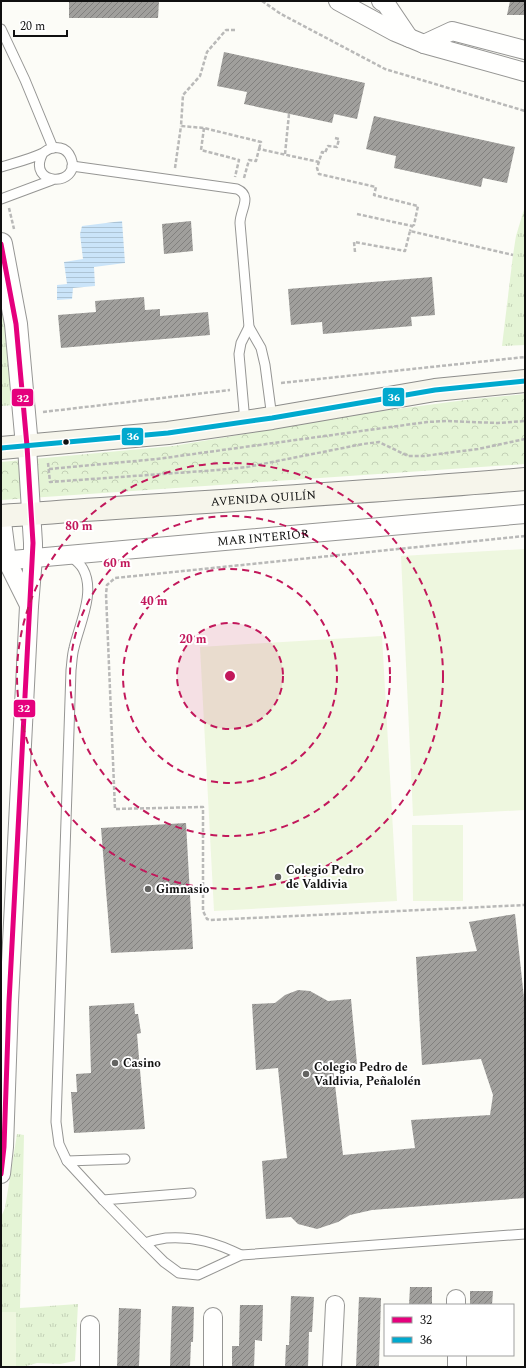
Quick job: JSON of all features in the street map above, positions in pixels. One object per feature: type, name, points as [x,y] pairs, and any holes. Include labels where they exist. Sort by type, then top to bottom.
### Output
[{"type":"main road","points":[[1,448],[168,433],[272,418],[436,390],[525,381]]},
{"type":"main road","name":"AVENIDA QUILÍN","points":[[1,516],[86,509],[427,488],[525,479]]},
{"type":"street","points":[[338,1],[395,32],[417,41],[525,72]]},
{"type":"street","points":[[381,1],[386,4],[417,41]]},
{"type":"street","points":[[417,41],[452,31],[525,50]]},
{"type":"street","points":[[1,244],[16,324],[25,414],[32,514],[33,558],[29,606],[9,1002],[4,1147],[1,1174]]},
{"type":"street","name":"MAR INTERIOR","points":[[4,561],[525,514]]},
{"type":"street","points":[[1,516],[4,561],[29,606]]},
{"type":"street","points":[[332,1367],[335,1305]]},
{"type":"street","points":[[213,1317],[213,1367]]},
{"type":"street","points":[[90,1325],[90,1367]]},
{"type":"street","points":[[457,1356],[457,1367]]},
{"type":"lane","points":[[1,29],[25,80],[53,148]]},
{"type":"lane","points":[[1,167],[43,153],[53,148],[59,148],[69,154],[72,166],[70,172],[59,180],[52,180],[1,198]]},
{"type":"lane","points":[[43,153],[39,166],[46,177],[52,180]]},
{"type":"lane","points":[[72,166],[236,189],[245,196],[245,201],[240,216],[249,326],[261,348],[265,365],[272,418]]},
{"type":"lane","points":[[245,422],[239,354],[241,343],[249,326]]},
{"type":"lane","points":[[69,555],[83,569],[86,578],[87,591],[86,611],[74,648],[71,670],[56,1106],[56,1122],[59,1144],[67,1161],[144,1243],[164,1262],[179,1273],[198,1275],[241,1255],[525,1234]]},
{"type":"lane","points":[[67,1161],[125,1159]]},
{"type":"lane","points":[[103,1200],[191,1193]]},
{"type":"lane","points":[[144,1243],[166,1238],[197,1239],[222,1246],[241,1255]]},
{"type":"path","points":[[262,1],[280,14],[385,69],[525,111]]},
{"type":"path","points":[[173,180],[181,126],[183,95],[200,76],[207,52],[226,30],[235,30]]},
{"type":"path","points":[[285,154],[289,114]]},
{"type":"path","points":[[181,126],[204,128],[261,142],[256,161],[249,160],[236,189]]},
{"type":"path","points":[[204,128],[201,150],[239,160],[236,189]]},
{"type":"path","points":[[335,138],[339,139],[337,147],[328,146],[325,153],[322,152],[317,168],[319,174],[376,186],[374,195],[418,206],[414,225],[410,231],[405,251],[354,242],[355,252]]},
{"type":"path","points":[[259,149],[319,162]]},
{"type":"path","points":[[357,214],[412,226]]},
{"type":"path","points":[[410,231],[513,255]]},
{"type":"path","points":[[268,385],[525,357]]},
{"type":"path","points":[[25,414],[241,388]]},
{"type":"path","points":[[48,469],[157,459],[427,422],[446,421],[498,423],[525,421]]},
{"type":"path","points":[[50,482],[232,468],[379,442],[408,456],[424,456],[478,449],[525,440]]},
{"type":"path","points":[[525,536],[115,578],[107,585],[106,594],[115,809],[203,807],[203,912],[207,919],[277,918],[525,905]]},
{"type":"green space","points":[[525,206],[525,345],[502,346],[516,236]]},
{"type":"green space","points":[[1,286],[15,405],[2,406],[1,401]]},
{"type":"green space","points":[[525,394],[525,464],[1,500],[1,462],[173,446],[374,412]]},
{"type":"green space","points":[[525,549],[525,810],[413,816],[401,556]]},
{"type":"green space","points":[[382,636],[397,901],[214,911],[200,647]]},
{"type":"green space","points":[[412,825],[463,825],[463,901],[413,901]]},
{"type":"green space","points":[[17,1134],[24,1135],[20,1308],[78,1304],[75,1361],[60,1364],[37,1363],[23,1367],[1,1367],[1,1217],[5,1208]]},
{"type":"green space","points":[[1,1312],[16,1312],[16,1367],[1,1367]]},
{"type":"water","points":[[122,221],[125,263],[94,267],[95,286],[73,288],[72,299],[57,300],[57,285],[67,284],[64,262],[83,259],[80,234],[82,226]]},
{"type":"building","points":[[69,1],[159,1],[158,18],[69,18]]},
{"type":"building","points":[[510,1],[525,1],[525,15],[507,15]]},
{"type":"building","points":[[224,52],[365,83],[357,119],[334,114],[332,123],[244,104],[247,92],[217,86]]},
{"type":"building","points":[[374,116],[515,147],[507,183],[483,178],[481,187],[394,168],[396,156],[366,149]]},
{"type":"building","points":[[191,221],[193,251],[164,254],[162,224]]},
{"type":"building","points":[[432,277],[435,315],[411,317],[412,326],[323,334],[322,322],[291,325],[288,289]]},
{"type":"building","points":[[144,297],[145,310],[160,309],[160,316],[208,312],[210,335],[61,348],[58,315],[96,312],[95,301]]},
{"type":"building","name":"Gimnasio","points":[[186,823],[193,949],[111,953],[101,828]]},
{"type":"building","name":"Colegio Pedro de Valdivia, Peñalolén","points":[[515,914],[525,998],[525,1198],[372,1210],[350,1215],[338,1222],[317,1229],[298,1224],[291,1217],[266,1219],[262,1161],[287,1158],[278,1068],[256,1070],[252,1004],[275,1003],[285,995],[298,990],[310,991],[328,1001],[351,999],[357,1064],[333,1067],[343,1155],[415,1148],[411,1120],[490,1115],[493,1095],[481,1059],[422,1065],[416,957],[477,951],[469,922]]},
{"type":"building","name":"Casino","points":[[134,1003],[135,1014],[138,1014],[141,1033],[137,1034],[145,1129],[74,1133],[71,1092],[77,1092],[76,1074],[91,1073],[89,1006]]},
{"type":"building","points":[[410,1287],[432,1287],[432,1304],[409,1304]]},
{"type":"building","points":[[470,1291],[493,1291],[492,1304],[470,1304]]},
{"type":"building","points":[[291,1296],[314,1297],[312,1332],[309,1332],[308,1367],[285,1367],[286,1345],[289,1345]]},
{"type":"building","points":[[359,1297],[381,1298],[379,1367],[356,1367]]},
{"type":"building","points":[[240,1305],[263,1305],[262,1341],[255,1340],[254,1367],[232,1367],[232,1346],[239,1346]]},
{"type":"building","points":[[172,1306],[194,1307],[193,1342],[191,1342],[190,1367],[170,1367]]},
{"type":"building","points":[[119,1308],[141,1309],[139,1367],[117,1367]]},
{"type":"transit line","name":"32","points":[[1,244],[16,324],[27,446],[33,543],[9,1002],[4,1147],[1,1174]]},
{"type":"transit line","name":"36","points":[[1,448],[168,433],[272,418],[435,390],[525,381]]},
{"type":"place","name":"Colegio Pedro de Valdivia","points":[[278,877]]},
{"type":"place","name":"Gimnasio","points":[[148,889]]},
{"type":"place","name":"Casino","points":[[115,1063]]},
{"type":"place","name":"Colegio Pedro de Valdivia, Peñalolén","points":[[306,1074]]}]
